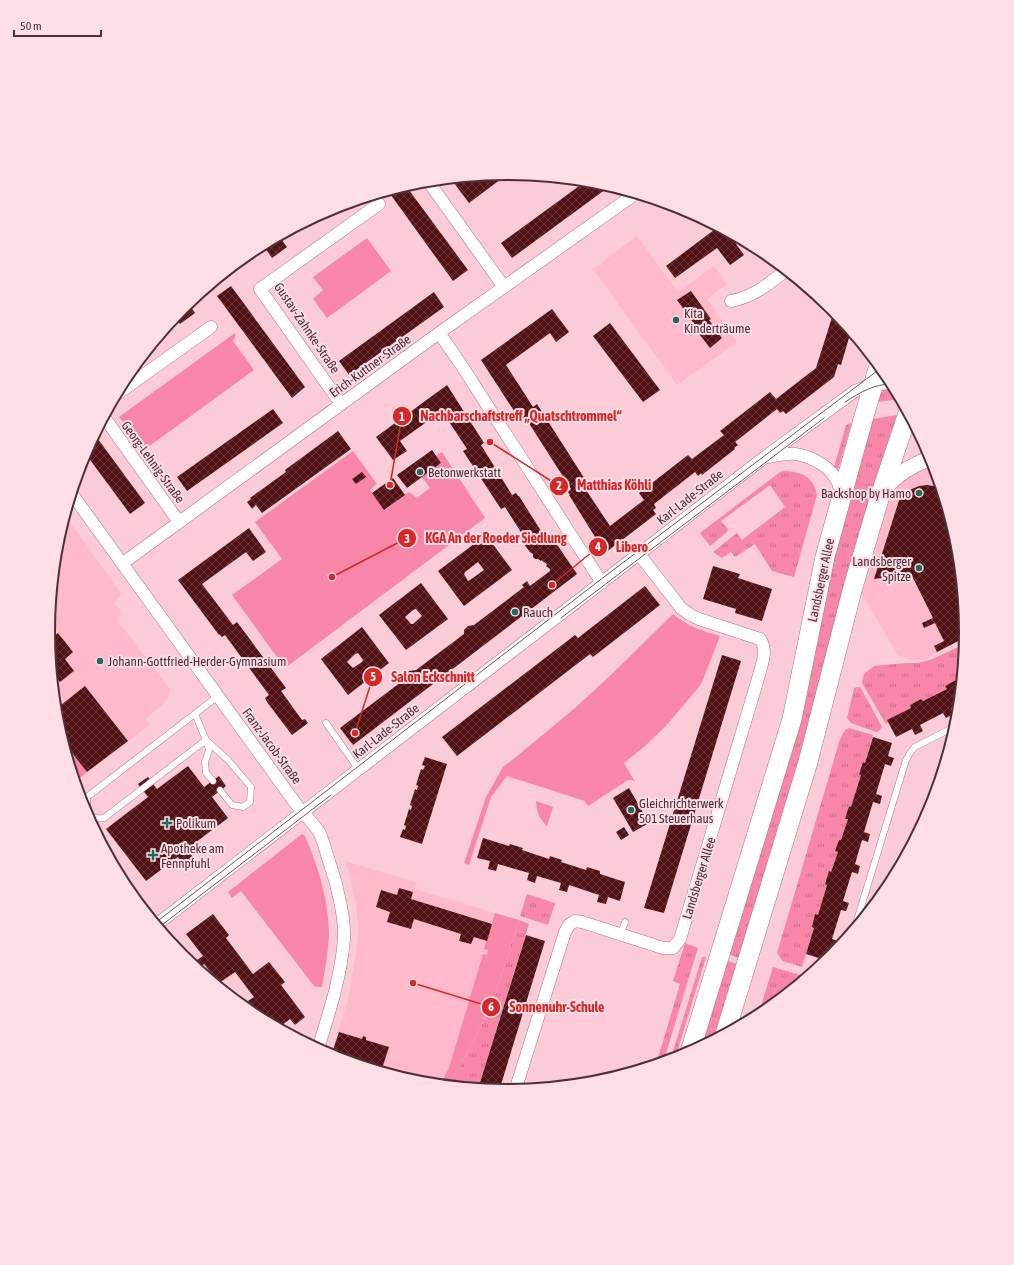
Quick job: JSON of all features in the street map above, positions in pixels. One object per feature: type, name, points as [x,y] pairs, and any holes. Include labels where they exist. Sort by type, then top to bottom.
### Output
[{"type":"main road","name":"Landsberger Allee","points":[[692,1045],[792,719],[825,557],[841,497],[883,382]]},
{"type":"main road","points":[[727,1027],[808,762],[853,586],[880,496],[905,420]]},
{"type":"street","points":[[432,187],[504,287]]},
{"type":"street","name":"Erich-Kuttner-Straße","points":[[122,563],[438,333],[630,198]]},
{"type":"street","name":"Gustav-Zahnke-Straße","points":[[341,404],[260,290],[379,204]]},
{"type":"street","points":[[731,301],[743,298],[756,292],[781,273]]},
{"type":"street","points":[[128,386],[211,327]]},
{"type":"street","points":[[438,333],[460,363],[602,583]]},
{"type":"street","name":"Karl-Lade-Straße","points":[[160,922],[766,457],[855,392],[883,381]]},
{"type":"street","name":"Georg-Lehnig-Straße","points":[[108,422],[180,522]]},
{"type":"street","points":[[766,457],[794,454],[806,456],[815,460],[830,470],[838,482],[841,497]]},
{"type":"street","points":[[880,496],[888,484],[903,471],[925,461]]},
{"type":"street","name":"Franz-Jacob-Straße","points":[[75,499],[303,813],[319,832],[332,871],[344,926],[344,938],[336,986],[320,1044]]},
{"type":"street","name":"Landsberger Allee","points":[[519,1084],[569,925],[575,921],[582,922],[663,948],[673,948],[680,939],[757,682],[764,651],[764,644],[760,639],[699,619],[685,612],[639,554]]},
{"type":"lane","points":[[87,800],[87,797],[218,696]]},
{"type":"lane","points":[[194,714],[209,750],[205,762],[206,773],[213,781]]},
{"type":"lane","points":[[326,723],[359,770]]},
{"type":"lane","points":[[858,918],[906,760],[915,747],[948,730]]},
{"type":"lane","points":[[96,819],[104,818],[206,740]]},
{"type":"lane","points":[[206,740],[228,760],[251,787],[250,802],[243,807],[232,805],[220,790]]},
{"type":"lane","points":[[621,934],[625,922]]},
{"type":"shaded area","name":"Kita Kinderträume","points":[[637,236],[678,292],[714,266],[727,284],[707,299],[737,342],[677,385],[593,269]]},
{"type":"shaded area","points":[[927,466],[944,516],[955,574],[958,603],[959,641],[925,659],[912,661],[898,655],[861,593],[886,506],[894,485]]},
{"type":"shaded area","name":"Johann-Gottfried-Herder-Gymnasium","points":[[69,521],[122,595],[114,602],[123,614],[117,620],[171,690],[165,703],[145,719],[150,725],[87,772],[70,749],[59,691],[56,662],[56,603],[59,574]]},
{"type":"shaded area","points":[[345,861],[416,882],[415,889],[495,913],[485,948],[488,950],[487,956],[483,954],[449,1068],[443,1080],[390,1069],[362,1061],[333,1050],[348,998],[357,947],[358,926],[351,880]]},
{"type":"green space","points":[[367,238],[391,271],[327,318],[313,299],[323,290],[313,277]]},
{"type":"green space","points":[[235,333],[236,335],[233,341],[254,370],[144,450],[119,417]]},
{"type":"green space","points":[[885,388],[887,388],[894,400],[878,402],[880,395]]},
{"type":"green space","points":[[897,415],[875,480],[857,541],[798,761],[739,958],[730,955],[781,786],[839,538],[873,419]]},
{"type":"green space","points":[[851,423],[838,470],[834,467],[846,425]]},
{"type":"green space","points":[[353,451],[377,484],[370,490],[385,510],[409,492],[417,498],[430,488],[422,477],[441,463],[436,456],[442,452],[485,518],[285,668],[232,595],[282,559],[255,522]]},
{"type":"green space","points":[[786,471],[802,474],[810,480],[817,495],[794,577],[772,571],[755,544],[735,557],[731,552],[722,558],[713,552],[737,533],[742,540],[785,507],[770,485],[721,521],[728,529],[727,532],[710,546],[700,533],[780,472]]},
{"type":"green space","points":[[673,614],[695,628],[720,636],[699,687],[665,727],[624,763],[635,782],[628,780],[588,806],[585,801],[507,776],[491,797],[469,865],[464,863],[486,797],[503,767],[575,708]]},
{"type":"green space","points":[[959,647],[956,681],[946,687],[947,689],[923,701],[921,699],[910,705],[911,708],[888,720],[886,724],[862,683],[865,673],[874,666],[917,663],[930,660]]},
{"type":"green space","points":[[854,688],[861,688],[882,727],[879,731],[876,732],[851,723],[847,718]]},
{"type":"green space","points":[[849,728],[873,735],[865,763],[863,762],[859,774],[861,775],[851,807],[849,806],[846,819],[848,819],[841,840],[839,840],[835,851],[838,852],[825,884],[827,885],[818,915],[815,915],[812,927],[814,928],[802,967],[783,961],[777,953],[840,739],[845,730]]},
{"type":"green space","points":[[71,751],[87,772],[79,779]]},
{"type":"green space","points":[[536,801],[553,807],[547,826],[539,815]]},
{"type":"green space","points":[[302,834],[305,836],[322,884],[329,922],[327,955],[322,987],[314,986],[241,891],[232,898],[228,892]]},
{"type":"green space","points":[[527,894],[555,903],[548,925],[520,916]]},
{"type":"green space","points":[[495,913],[519,920],[492,1004],[451,1081],[443,1080],[449,1068],[483,954],[487,955],[488,950],[484,949]]},
{"type":"green space","points":[[519,920],[529,924],[480,1084],[451,1081],[492,1004]]},
{"type":"green space","points":[[685,943],[698,948],[665,1056],[658,1059],[680,984],[673,981]]},
{"type":"green space","points":[[702,957],[706,957],[677,1051],[672,1053]]},
{"type":"green space","points":[[728,961],[737,964],[716,1033],[704,1039]]},
{"type":"green space","points":[[773,967],[801,975],[782,991],[761,1006]]},
{"type":"building","points":[[499,180],[469,203],[454,183]]},
{"type":"building","points":[[579,186],[603,191],[512,258],[501,243]]},
{"type":"building","points":[[410,191],[468,270],[453,281],[391,196]]},
{"type":"building","points":[[713,230],[735,242],[744,255],[730,265],[717,248],[675,278],[666,266]]},
{"type":"building","points":[[282,240],[287,247],[272,258],[267,250]]},
{"type":"building","points":[[231,286],[305,387],[292,398],[217,296]]},
{"type":"building","points":[[691,291],[711,319],[709,320],[722,338],[710,348],[693,326],[695,325],[677,300]]},
{"type":"building","points":[[434,292],[444,307],[349,375],[339,361]]},
{"type":"building","points":[[192,309],[195,313],[180,324],[179,322]]},
{"type":"building","points":[[552,309],[569,332],[556,342],[550,333],[506,365],[533,407],[537,404],[588,484],[584,487],[610,526],[644,500],[639,493],[688,455],[692,459],[724,435],[720,431],[770,392],[776,399],[816,368],[832,318],[849,337],[841,365],[838,364],[834,377],[786,414],[783,411],[780,413],[777,409],[735,442],[738,445],[734,448],[735,449],[702,475],[701,473],[698,476],[695,472],[654,504],[656,508],[653,510],[656,514],[605,553],[569,495],[568,492],[571,489],[525,417],[521,419],[519,416],[518,417],[481,360]]},
{"type":"building","points":[[610,323],[660,390],[643,402],[593,336]]},
{"type":"building","points":[[447,385],[484,443],[481,445],[512,495],[516,493],[519,496],[541,531],[558,546],[577,574],[353,745],[340,728],[405,679],[405,676],[409,671],[416,670],[464,634],[464,630],[468,626],[474,625],[524,587],[522,585],[527,581],[530,586],[550,571],[550,569],[546,566],[547,564],[533,557],[533,554],[520,539],[524,537],[505,507],[501,509],[463,451],[467,449],[442,411],[400,441],[407,451],[393,460],[376,437]]},
{"type":"building","points":[[273,409],[283,423],[187,491],[177,477]]},
{"type":"building","points":[[338,431],[351,449],[262,513],[256,505],[252,509],[247,502],[251,499],[250,498]]},
{"type":"building","points":[[99,440],[145,503],[130,514],[89,459]]},
{"type":"building","points":[[432,450],[441,463],[407,488],[397,475]]},
{"type":"building","points":[[362,472],[366,477],[356,484],[352,479]]},
{"type":"building","points":[[393,478],[405,495],[384,510],[372,493]]},
{"type":"building","name":"Landsberger Spitze","points":[[919,486],[935,486],[944,516],[955,574],[958,603],[959,641],[937,652],[934,646],[944,641],[935,623],[924,628],[922,623],[933,618],[911,574],[874,579],[901,494],[903,496],[908,494],[907,491]]},
{"type":"building","points":[[249,528],[266,552],[253,561],[246,552],[202,584],[233,625],[237,622],[286,688],[281,691],[302,720],[305,719],[308,723],[292,735],[267,702],[265,698],[269,695],[225,635],[222,637],[219,635],[178,580]]},
{"type":"building","points":[[486,535],[512,570],[464,606],[438,571]],"holes":[[[478,562],[484,570],[468,581],[464,574]]]},
{"type":"building","points":[[713,566],[740,574],[738,578],[772,589],[762,621],[735,613],[736,609],[703,599]]},
{"type":"building","points":[[421,583],[448,619],[406,650],[379,615]],"holes":[[[416,609],[422,616],[413,624],[411,624],[405,617]]]},
{"type":"building","points":[[645,586],[660,605],[593,657],[590,654],[457,756],[442,737],[575,635],[578,638]]},
{"type":"building","points":[[362,627],[389,663],[348,695],[321,659]],"holes":[[[358,653],[363,660],[353,668],[347,662]]]},
{"type":"building","points":[[58,633],[73,652],[65,659],[74,671],[60,682],[58,679],[55,635]]},
{"type":"building","points":[[722,655],[741,661],[664,913],[644,908]]},
{"type":"building","points":[[956,680],[951,716],[946,718],[943,713],[920,725],[923,731],[915,735],[912,729],[896,737],[887,720],[911,708],[910,705],[921,699],[923,701],[947,689],[945,686]]},
{"type":"building","points":[[85,686],[128,741],[87,772],[71,751],[61,705]]},
{"type":"building","points":[[873,737],[892,743],[888,756],[894,758],[891,766],[885,764],[876,794],[882,796],[880,804],[873,802],[864,832],[870,834],[868,842],[862,840],[855,864],[860,866],[858,874],[852,872],[843,901],[849,903],[846,911],[841,910],[832,939],[837,942],[820,958],[806,954],[814,928],[812,927],[815,914],[818,915],[827,885],[825,884],[829,871],[831,872],[838,852],[835,851],[839,840],[841,840],[848,819],[845,819],[849,806],[851,807],[861,775],[859,774],[863,762],[865,763]]},
{"type":"building","points":[[425,757],[447,764],[422,844],[400,837],[403,829],[405,830],[406,826],[404,825],[409,809],[411,810],[412,806],[410,805],[415,789],[417,790],[418,786],[416,785],[421,769],[423,770],[425,766],[422,765]]},
{"type":"building","name":"Polikum","points":[[188,766],[204,787],[219,776],[226,786],[212,797],[228,818],[187,849],[196,861],[187,869],[178,857],[146,881],[106,829],[148,797],[138,784],[148,777],[157,789]]},
{"type":"building","name":"Gleichrichterwerk 501 Steuerhaus","points":[[629,788],[649,823],[633,832],[613,798]]},
{"type":"building","points":[[624,827],[629,835],[621,840],[616,832]]},
{"type":"building","points":[[483,838],[509,846],[510,844],[523,848],[522,850],[549,859],[550,856],[562,860],[561,862],[586,870],[587,867],[600,871],[600,874],[625,882],[620,901],[608,897],[606,904],[597,902],[599,895],[569,885],[567,892],[559,890],[561,883],[537,876],[535,883],[527,880],[529,873],[498,864],[496,871],[488,869],[490,861],[477,858]]},
{"type":"building","points":[[399,888],[413,892],[411,899],[492,924],[487,941],[474,937],[471,944],[459,941],[461,934],[414,919],[411,929],[387,922],[390,912],[376,907],[381,890],[397,895]]},
{"type":"building","points":[[213,914],[229,935],[226,938],[253,974],[269,962],[285,982],[281,985],[305,1017],[295,1025],[290,1019],[282,1025],[256,1008],[248,1001],[254,997],[235,972],[221,982],[213,975],[204,964],[202,966],[201,964],[197,960],[203,956],[186,934]]},
{"type":"building","points":[[526,935],[545,941],[501,1084],[480,1084]]},
{"type":"building","points":[[339,1032],[362,1039],[363,1036],[366,1037],[366,1040],[389,1047],[383,1067],[362,1061],[333,1050]]},
{"type":"tram line","points":[[158,920],[600,580],[876,372]]},
{"type":"tram line","points":[[845,402],[873,387],[885,384]]},
{"type":"tram line","points":[[561,618],[824,418]]},
{"type":"tram line","points":[[162,925],[331,795]]},
{"type":"place","name":"Kita Kinderträume","points":[[676,320]]},
{"type":"place","name":"Matthias Köhli","points":[[490,442]]},
{"type":"place","name":"Betonwerkstatt","points":[[420,472]]},
{"type":"place","name":"Nachbarschaftstreff „Quatschtrommel“","points":[[390,485]]},
{"type":"place","name":"Backshop by Hamo","points":[[919,493]]},
{"type":"place","name":"Landsberger Spitze","points":[[919,568]]},
{"type":"place","name":"KGA An der Roeder Siedlung","points":[[332,577]]},
{"type":"place","name":"Libero","points":[[552,585]]},
{"type":"place","name":"Rauch","points":[[515,612]]},
{"type":"place","name":"Johann-Gottfried-Herder-Gymnasium","points":[[100,661]]},
{"type":"place","name":"Salon Eckschnitt","points":[[355,733]]},
{"type":"place","name":"Gleichrichterwerk 501 Steuerhaus","points":[[631,810]]},
{"type":"place","name":"Polikum","points":[[167,823]]},
{"type":"place","name":"Apotheke am Fennpfuhl","points":[[153,855]]},
{"type":"place","name":"Sonnenuhr-Schule","points":[[413,983]]}]
